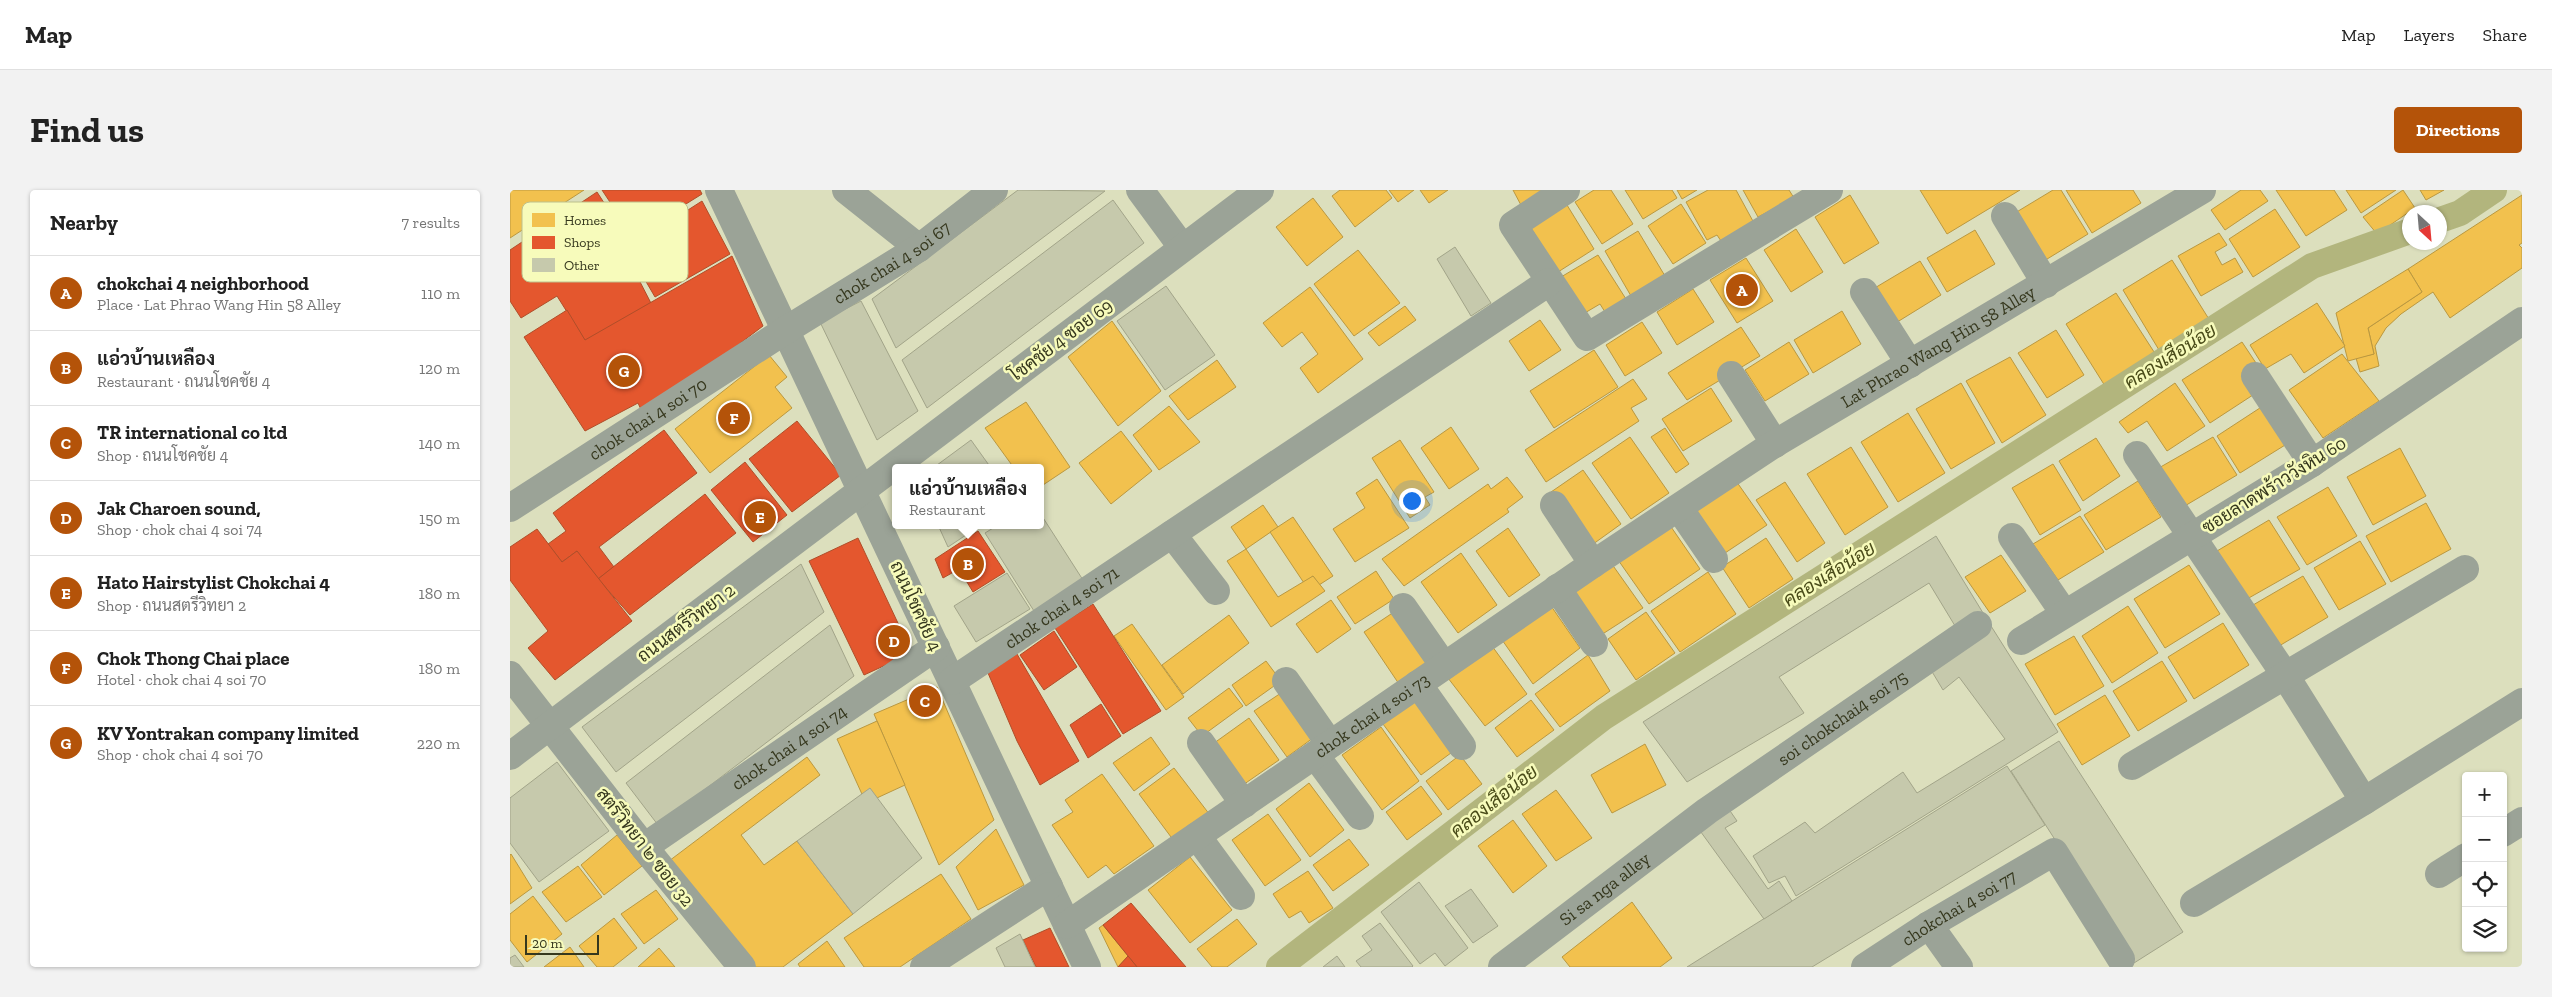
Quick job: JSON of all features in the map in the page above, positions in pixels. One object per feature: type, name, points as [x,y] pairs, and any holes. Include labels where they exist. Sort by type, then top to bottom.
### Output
[{"type":"street","name":"ถนนโชคชัย 4","points":[[719,190],[1087,967]]},
{"type":"street","points":[[846,190],[920,248]]},
{"type":"street","name":"chok chai 4 soi 67","points":[[786,330],[920,248],[994,190]]},
{"type":"street","points":[[1140,190],[1182,247]]},
{"type":"street","name":"โชคชัย 4 ซอย 69","points":[[897,464],[1182,247],[1260,190]]},
{"type":"street","points":[[1566,190],[1513,225],[1587,337],[1829,190]]},
{"type":"street","name":"Lat Phrao Wang Hin 58 Alley","points":[[1679,508],[1775,444],[2046,284],[2175,198],[2202,190]]},
{"type":"street","points":[[2005,216],[2046,284]]},
{"type":"street","name":"chok chai 4 soi 71","points":[[952,681],[1550,282]]},
{"type":"street","points":[[1864,292],[1910,364]]},
{"type":"street","name":"ซอยลาดพร้าววังหิน 60","points":[[2021,641],[2312,463],[2522,321]]},
{"type":"street","name":"chok chai 4 soi 70","points":[[510,508],[786,330]]},
{"type":"street","points":[[1731,375],[1775,444]]},
{"type":"street","points":[[2255,376],[2312,463]]},
{"type":"street","points":[[2137,455],[2285,675],[2364,801]]},
{"type":"street","name":"โชคชัย 4 ซอย 69","points":[[862,491],[892,468]]},
{"type":"street","name":"ถนนสตรีวิทยา 2","points":[[510,756],[862,491]]},
{"type":"street","points":[[1554,505],[1592,564]]},
{"type":"street","points":[[1679,508],[1714,559]]},
{"type":"street","name":"chok chai 4 soi 73","points":[[1067,925],[1592,564],[1679,508]]},
{"type":"street","points":[[1172,534],[1216,591]]},
{"type":"street","points":[[2012,537],[2064,613]]},
{"type":"street","points":[[2132,766],[2465,569]]},
{"type":"street","points":[[1557,588],[1594,643]]},
{"type":"street","points":[[1404,607],[1444,666]]},
{"type":"street","name":"soi chokchai4 soi 75","points":[[1707,811],[1978,625]]},
{"type":"street","name":"chok chai 4 soi 74","points":[[644,847],[936,647]]},
{"type":"street","name":"สตรีวิทยา ๒ ซอย 32","points":[[510,675],[644,847],[742,967]]},
{"type":"street","points":[[1286,681],[1360,816]]},
{"type":"street","points":[[1418,684],[1462,746]]},
{"type":"street","points":[[2194,903],[2364,801],[2522,702]]},
{"type":"street","points":[[1201,743],[1244,804]]},
{"type":"street","name":"Si sa nga alley","points":[[1502,967],[1707,811]]},
{"type":"street","points":[[2507,830],[2522,821]]},
{"type":"street","points":[[1197,836],[1242,896]]},
{"type":"street","name":"chokchai 4 soi 77","points":[[1865,967],[1929,925],[2054,852],[2121,959]]},
{"type":"street","points":[[2439,874],[2462,860]]},
{"type":"street","points":[[924,967],[1049,886]]},
{"type":"street","points":[[1929,925],[1959,967]]},
{"type":"building: Homes","points":[[510,190],[584,190],[566,202],[522,202],[522,230],[510,238]]},
{"type":"building: Homes","points":[[1340,190],[1386,190],[1392,198],[1355,227],[1332,196]]},
{"type":"building: Homes","points":[[1389,190],[1414,190],[1398,202]]},
{"type":"building: Homes","points":[[1420,190],[1448,190],[1429,203]]},
{"type":"building: Homes","points":[[1513,190],[1548,190],[1522,207]]},
{"type":"building: Homes","points":[[1594,190],[1611,190],[1633,224],[1602,244],[1575,202]]},
{"type":"building: Homes","points":[[1625,190],[1672,190],[1677,198],[1643,219]]},
{"type":"building: Homes","points":[[1677,190],[1697,190],[1682,199]]},
{"type":"building: Homes","points":[[1708,190],[1736,190],[1754,223],[1721,241],[1717,235],[1707,240],[1686,202]]},
{"type":"building: Homes","points":[[1743,190],[1789,190],[1794,198],[1758,217]]},
{"type":"building: Homes","points":[[1920,190],[2020,190],[1947,234]]},
{"type":"building: Homes","points":[[2053,190],[2061,190],[2088,234],[2039,264],[2010,216]]},
{"type":"building: Homes","points":[[2066,190],[2133,190],[2141,203],[2092,233]]},
{"type":"building: Homes","points":[[2241,190],[2260,190],[2268,201],[2225,230],[2211,210]]},
{"type":"building: Homes","points":[[2276,190],[2334,190],[2347,210],[2306,236]]},
{"type":"building: Homes","points":[[2346,190],[2396,190],[2361,213]]},
{"type":"building: Homes","points":[[2403,190],[2413,205],[2402,205],[2402,217],[2377,234],[2363,217]]},
{"type":"building: Homes","points":[[2420,190],[2444,190],[2426,200]]},
{"type":"building: Homes","points":[[1850,195],[1879,243],[1844,264],[1815,217]]},
{"type":"building: Homes","points":[[2522,195],[2522,243],[2519,245],[2522,248],[2522,268],[2450,318],[2433,292],[2401,314],[2386,328],[2375,346],[2379,366],[2360,372],[2356,358],[2374,354],[2368,328],[2422,292],[2408,269],[2437,250],[2447,250],[2447,244]]},
{"type":"building: Homes","points":[[1313,198],[1343,237],[1307,266],[1276,227]]},
{"type":"building: Homes","points":[[1681,204],[1706,243],[1673,264],[1648,226]]},
{"type":"building: Homes","points":[[1567,205],[1594,249],[1558,272],[1531,228]]},
{"type":"building: Homes","points":[[2275,209],[2300,247],[2253,277],[2229,239]]},
{"type":"building: Homes","points":[[1796,229],[1823,272],[1791,292],[1764,250]]},
{"type":"building: Homes","points":[[1975,230],[1995,264],[1947,292],[1927,258]]},
{"type":"building: Homes","points":[[1638,231],[1665,276],[1631,296],[1605,251]]},
{"type":"building: Homes","points":[[2219,233],[2227,245],[2215,252],[2222,265],[2235,258],[2243,272],[2201,296],[2178,256]]},
{"type":"building: Homes","points":[[1358,250],[1400,303],[1354,336],[1314,284]]},
{"type":"building: Homes","points":[[1598,255],[1626,299],[1605,312],[1600,304],[1583,314],[1561,277]]},
{"type":"building: Homes","points":[[1746,258],[1773,301],[1737,323],[1710,280]]},
{"type":"building: Homes","points":[[2172,260],[2212,324],[2162,355],[2123,290]]},
{"type":"building: Homes","points":[[1920,261],[1941,295],[1894,324],[1873,289]]},
{"type":"building: Homes","points":[[2408,269],[2422,292],[2368,328],[2374,354],[2348,361],[2336,313]]},
{"type":"building: Homes","points":[[1310,287],[1363,359],[1318,393],[1300,368],[1318,354],[1302,332],[1282,347],[1263,323]]},
{"type":"building: Homes","points":[[1693,289],[1714,322],[1677,345],[1657,312]]},
{"type":"building: Homes","points":[[2116,293],[2156,355],[2105,386],[2066,324]]},
{"type":"building: Homes","points":[[2317,303],[2345,346],[2304,373],[2291,354],[2265,369],[2250,345]]},
{"type":"building: Homes","points":[[1405,306],[1416,320],[1379,346],[1368,333]]},
{"type":"building: Homes","points":[[1842,311],[1861,344],[1813,373],[1794,340]]},
{"type":"building: Homes","points":[[1540,320],[1561,350],[1529,371],[1509,341]]},
{"type":"building: Homes","points":[[1112,321],[1161,391],[1118,426],[1068,357]]},
{"type":"building: Homes","points":[[1642,322],[1662,353],[1625,376],[1606,345]]},
{"type":"building: Homes","points":[[1741,327],[1760,356],[1687,400],[1668,373]]},
{"type":"building: Homes","points":[[2056,330],[2084,375],[2047,398],[2018,353]]},
{"type":"building: Homes","points":[[1789,342],[1809,374],[1765,401],[1745,370]]},
{"type":"building: Homes","points":[[2242,342],[2256,363],[2242,372],[2256,393],[2210,423],[2182,380]]},
{"type":"building: Homes","points":[[1594,350],[1618,387],[1554,428],[1530,391]]},
{"type":"building: Homes","points":[[2342,354],[2379,401],[2323,438],[2289,390]]},
{"type":"building: Homes","points":[[769,355],[787,377],[775,387],[792,408],[710,473],[675,429]]},
{"type":"building: Homes","points":[[2010,357],[2046,415],[2002,443],[1966,381]]},
{"type":"building: Homes","points":[[1217,360],[1236,387],[1188,420],[1169,396]]},
{"type":"building: Homes","points":[[1633,379],[1647,399],[1631,408],[1639,421],[1546,482],[1525,450]]},
{"type":"building: Homes","points":[[1961,383],[1995,443],[1951,469],[1916,409]]},
{"type":"building: Homes","points":[[2175,383],[2205,426],[2167,451],[2147,421],[2128,433],[2119,422]]},
{"type":"building: Homes","points":[[1711,388],[1732,421],[1683,451],[1662,419]]},
{"type":"building: Homes","points":[[1026,402],[1070,467],[1044,484],[1044,464],[1011,464],[985,428]]},
{"type":"building: Homes","points":[[2266,404],[2290,442],[2240,473],[2217,436]]},
{"type":"building: Homes","points":[[1169,406],[1200,442],[1159,470],[1133,435]]},
{"type":"building: Homes","points":[[1908,413],[1945,473],[1898,502],[1861,442]]},
{"type":"building: Homes","points":[[1451,427],[1479,469],[1449,489],[1421,448]]},
{"type":"building: Homes","points":[[1665,428],[1689,464],[1676,473],[1651,437]]},
{"type":"building: Homes","points":[[1121,431],[1152,471],[1111,504],[1079,463]]},
{"type":"building: Homes","points":[[1630,437],[1669,493],[1631,519],[1592,463]]},
{"type":"building: Homes","points":[[2213,437],[2237,475],[2183,507],[2157,469]]},
{"type":"building: Homes","points":[[2096,438],[2120,476],[2083,501],[2059,461]]},
{"type":"building: Homes","points":[[1400,440],[1434,492],[1425,497],[1430,505],[1410,518],[1372,458]]},
{"type":"building: Homes","points":[[1851,447],[1888,507],[1845,535],[1807,474]]},
{"type":"building: Homes","points":[[2400,448],[2426,496],[2373,525],[2347,477]]},
{"type":"building: Homes","points":[[2053,464],[2081,510],[2040,535],[2012,488]]},
{"type":"building: Homes","points":[[1583,470],[1621,524],[1589,547],[1551,492]]},
{"type":"building: Homes","points":[[1507,477],[1523,497],[1507,509],[1509,512],[1404,586],[1382,559],[1488,484],[1491,489]]},
{"type":"building: Homes","points":[[1734,478],[1767,525],[1719,557],[1687,510]]},
{"type":"building: Homes","points":[[1377,479],[1409,528],[1355,562],[1333,529],[1365,508],[1356,493]]},
{"type":"building: Homes","points":[[2138,481],[2161,517],[2106,550],[2084,515]]},
{"type":"building: Homes","points":[[1785,482],[1825,543],[1797,562],[1756,500]]},
{"type":"building: Homes","points":[[2328,487],[2357,536],[2307,565],[2277,517]]},
{"type":"building: Homes","points":[[2426,503],[2451,549],[2391,582],[2366,536]]},
{"type":"building: Homes","points":[[1263,505],[1278,527],[1246,549],[1231,527]]},
{"type":"building: Homes","points":[[2080,516],[2104,552],[2058,580],[2033,544]]},
{"type":"building: Homes","points":[[1293,517],[1333,576],[1319,585],[1313,576],[1304,583],[1270,532]]},
{"type":"building: Homes","points":[[2269,520],[2300,569],[2247,599],[2217,551]]},
{"type":"building: Homes","points":[[1667,521],[1700,569],[1649,604],[1616,557]]},
{"type":"building: Homes","points":[[1508,528],[1540,575],[1509,597],[1476,551]]},
{"type":"building: Homes","points":[[1766,538],[1793,579],[1749,608],[1722,567]]},
{"type":"building: Homes","points":[[2360,541],[2386,584],[2339,610],[2314,568]]},
{"type":"building: Homes","points":[[1246,549],[1278,597],[1313,576],[1325,591],[1271,627],[1227,561]]},
{"type":"building: Homes","points":[[1461,553],[1497,605],[1458,633],[1421,582]]},
{"type":"building: Homes","points":[[2001,555],[2026,591],[1990,613],[1965,577]]},
{"type":"building: Homes","points":[[1609,560],[1643,608],[1601,635],[1567,589]]},
{"type":"building: Homes","points":[[2189,565],[2220,614],[2165,648],[2134,599]]},
{"type":"building: Homes","points":[[1376,571],[1394,599],[1355,624],[1337,597]]},
{"type":"building: Homes","points":[[1708,572],[1736,614],[1680,652],[1651,611]]},
{"type":"building: Homes","points":[[2303,576],[2328,617],[2279,646],[2253,605]]},
{"type":"building: Homes","points":[[1331,600],[1351,629],[1317,653],[1296,624]]},
{"type":"building: Homes","points":[[1549,603],[1580,648],[1533,684],[1500,637]]},
{"type":"building: Homes","points":[[2128,606],[2158,653],[2112,683],[2082,636]]},
{"type":"building: Homes","points":[[1397,610],[1434,665],[1401,687],[1364,632]]},
{"type":"building: Homes","points":[[1646,612],[1675,653],[1636,680],[1608,639]]},
{"type":"building: Homes","points":[[1229,615],[1249,643],[1183,694],[1162,665]]},
{"type":"building: Homes","points":[[2223,623],[2249,665],[2194,699],[2168,657]]},
{"type":"building: Homes","points":[[1132,624],[1184,697],[1166,710],[1114,636]]},
{"type":"building: Homes","points":[[2074,636],[2104,686],[2055,715],[2025,664]]},
{"type":"building: Homes","points":[[1492,646],[1527,694],[1485,726],[1448,678]]},
{"type":"building: Homes","points":[[1588,655],[1610,691],[1560,727],[1535,694]]},
{"type":"building: Homes","points":[[1266,661],[1281,681],[1246,706],[1232,685]]},
{"type":"building: Homes","points":[[2162,661],[2187,701],[2138,731],[2113,691]]},
{"type":"building: Homes","points":[[937,687],[994,820],[939,865],[874,714]]},
{"type":"building: Homes","points":[[1229,688],[1243,706],[1202,736],[1188,718]]},
{"type":"building: Homes","points":[[1281,693],[1313,738],[1287,757],[1254,711]]},
{"type":"building: Homes","points":[[2105,695],[2130,736],[2082,765],[2057,724]]},
{"type":"building: Homes","points":[[1419,698],[1455,750],[1421,775],[1383,724]]},
{"type":"building: Homes","points":[[1531,700],[1554,730],[1517,757],[1495,728]]},
{"type":"building: Homes","points":[[1249,718],[1279,760],[1240,787],[1210,746]]},
{"type":"building: Homes","points":[[877,721],[905,785],[866,803],[837,739]]},
{"type":"building: Homes","points":[[1381,727],[1419,781],[1382,810],[1342,755]]},
{"type":"building: Homes","points":[[1151,737],[1170,764],[1134,791],[1113,763]]},
{"type":"building: Homes","points":[[1645,744],[1666,785],[1612,813],[1591,775]]},
{"type":"building: Homes","points":[[1460,755],[1482,784],[1448,810],[1426,781]]},
{"type":"building: Homes","points":[[807,757],[820,775],[741,835],[764,865],[797,841],[853,914],[783,967],[744,967],[665,864]]},
{"type":"building: Homes","points":[[1174,768],[1210,815],[1174,841],[1139,794]]},
{"type":"building: Homes","points":[[1102,774],[1154,846],[1114,874],[1106,865],[1088,878],[1052,825],[1073,812],[1065,800]]},
{"type":"building: Homes","points":[[1309,783],[1344,830],[1310,857],[1276,809]]},
{"type":"building: Homes","points":[[1421,786],[1442,814],[1407,840],[1386,812]]},
{"type":"building: Homes","points":[[1556,790],[1592,838],[1556,861],[1522,814]]},
{"type":"building: Homes","points":[[1268,814],[1301,860],[1265,886],[1232,840]]},
{"type":"building: Homes","points":[[1513,820],[1547,866],[1513,893],[1478,846]]},
{"type":"building: Homes","points":[[996,829],[1024,885],[978,910],[956,867]]},
{"type":"building: Homes","points":[[617,835],[642,866],[604,895],[581,865]]},
{"type":"building: Homes","points":[[1349,839],[1369,865],[1333,891],[1313,865]]},
{"type":"building: Homes","points":[[510,855],[532,888],[510,904]]},
{"type":"building: Homes","points":[[1190,857],[1232,910],[1190,943],[1148,890]]},
{"type":"building: Homes","points":[[578,866],[602,897],[566,922],[542,892]]},
{"type":"building: Homes","points":[[1308,871],[1333,908],[1309,923],[1301,911],[1289,918],[1273,894]]},
{"type":"building: Homes","points":[[941,874],[971,919],[900,967],[864,967],[844,938]]},
{"type":"building: Homes","points":[[656,890],[678,919],[644,944],[621,914]]},
{"type":"building: Homes","points":[[533,896],[562,934],[527,962],[510,940],[510,914]]},
{"type":"building: Homes","points":[[1632,902],[1672,958],[1660,967],[1570,967],[1562,957]]},
{"type":"building: Homes","points":[[614,918],[637,948],[613,967],[597,967],[579,946]]},
{"type":"building: Homes","points":[[1237,919],[1257,944],[1227,967],[1212,967],[1197,949]]},
{"type":"building: Homes","points":[[1103,925],[1128,956],[1118,967],[1099,928]]},
{"type":"building: Homes","points":[[827,941],[845,967],[800,967],[798,964]]},
{"type":"building: Homes","points":[[570,947],[584,967],[544,967]]},
{"type":"building: Homes","points":[[659,948],[675,967],[638,967]]},
{"type":"building: Shops","points":[[602,190],[700,190],[702,194],[688,203],[610,202]]},
{"type":"building: Shops","points":[[597,192],[604,202],[582,202]]},
{"type":"building: Shops","points":[[702,201],[730,254],[688,278],[688,210]]},
{"type":"building: Shops","points":[[522,242],[522,282],[640,282],[654,309],[591,350],[557,296],[521,318],[510,301],[510,250]]},
{"type":"building: Shops","points":[[732,256],[763,326],[644,416],[638,403],[585,431],[524,337],[567,310],[585,340]]},
{"type":"building: Shops","points":[[646,282],[681,282],[655,297]]},
{"type":"building: Shops","points":[[797,421],[841,475],[792,512],[749,459]]},
{"type":"building: Shops","points":[[664,430],[697,473],[599,547],[614,567],[598,579],[577,551],[562,562],[548,544],[566,531],[553,513]]},
{"type":"building: Shops","points":[[745,462],[787,515],[753,542],[711,490]]},
{"type":"building: Shops","points":[[705,494],[736,533],[630,615],[598,579]]},
{"type":"building: Shops","points":[[537,529],[562,562],[577,551],[632,621],[555,680],[528,648],[548,631],[510,580],[510,547]]},
{"type":"building: Shops","points":[[978,531],[1005,572],[973,592],[959,569],[943,578],[935,559]]},
{"type":"building: Shops","points":[[858,538],[912,653],[864,675],[809,561]]},
{"type":"building: Shops","points":[[1093,604],[1161,711],[1123,734],[1055,628]]},
{"type":"building: Shops","points":[[1054,631],[1077,667],[1044,690],[1020,655]]},
{"type":"building: Shops","points":[[1017,654],[1079,761],[1040,785],[1017,741],[988,673]]},
{"type":"building: Shops","points":[[1101,704],[1121,736],[1088,758],[1070,725]]},
{"type":"building: Shops","points":[[1131,903],[1186,967],[1137,967],[1103,925]]},
{"type":"building: Shops","points":[[1050,928],[1069,967],[1036,967],[1023,940]]},
{"type":"building: Shops","points":[[1128,956],[1137,967],[1118,967]]},
{"type":"building: Other","points":[[1018,190],[1105,191],[896,348],[872,299]]},
{"type":"building: Other","points":[[1113,200],[1144,243],[927,408],[902,360]]},
{"type":"building: Other","points":[[1455,247],[1491,303],[1471,316],[1437,259]]},
{"type":"building: Other","points":[[1166,286],[1215,355],[1165,390],[1117,321]]},
{"type":"building: Other","points":[[861,301],[918,411],[877,440],[820,322]]},
{"type":"building: Other","points":[[971,440],[988,464],[938,464]]},
{"type":"building: Other","points":[[1044,519],[1083,580],[1034,611],[985,533],[992,529],[1044,529]]},
{"type":"building: Other","points":[[940,529],[975,529],[948,547]]},
{"type":"building: Other","points":[[1936,536],[1991,626],[1966,644],[1929,583],[1779,677],[1804,713],[1687,782],[1643,722]]},
{"type":"building: Other","points":[[801,564],[824,612],[616,772],[582,727]]},
{"type":"building: Other","points":[[1007,573],[1030,609],[976,642],[954,606]]},
{"type":"building: Other","points":[[830,625],[854,676],[658,825],[626,783]]},
{"type":"building: Other","points":[[1991,626],[2058,732],[1796,896],[1785,876],[1769,883],[1753,856],[1805,822],[1815,833],[1903,772],[1917,793],[2005,739],[1959,677],[1943,690],[1931,670]]},
{"type":"building: Other","points":[[2059,741],[2183,932],[2134,963],[2011,771]]},
{"type":"building: Other","points":[[557,762],[609,831],[539,882],[510,843],[510,798]]},
{"type":"building: Other","points":[[2007,766],[2045,825],[1812,967],[1687,967]]},
{"type":"building: Other","points":[[870,788],[922,858],[853,914],[797,841]]},
{"type":"building: Other","points":[[1726,805],[1737,821],[1725,828],[1768,889],[1779,881],[1792,901],[1764,919],[1698,828]]},
{"type":"building: Other","points":[[1419,882],[1468,948],[1445,966],[1435,953],[1420,964],[1381,912]]},
{"type":"building: Other","points":[[1471,889],[1498,926],[1473,943],[1445,906]]},
{"type":"building: Other","points":[[1380,923],[1412,967],[1361,967],[1356,961],[1372,950],[1362,936]]},
{"type":"building: Other","points":[[1020,934],[1035,967],[1005,967],[996,948]]},
{"type":"building: Other","points":[[515,955],[524,967],[510,967],[510,958]]},
{"type":"building: Other","points":[[1337,956],[1345,967],[1323,967]]},
{"type":"waterway","name":"คลองเสือน้อย","points":[[2447,218],[2460,213],[2494,190]]},
{"type":"waterway","name":"คลองเสือน้อย","points":[[1279,967],[1604,717],[2312,266],[2402,234]]},
{"type":"place","name":"chokchai 4 neighborhood","points":[[1742,290]]},
{"type":"place","name":"KV Yontrakan company limited","points":[[624,371]]},
{"type":"place","name":"Chok Thong Chai place","points":[[734,418]]},
{"type":"place","name":"Hato Hairstylist Chokchai 4","points":[[760,517]]},
{"type":"place","name":"แอ่วบ้านเหลือง","points":[[968,564]]},
{"type":"place","name":"Jak Charoen sound,","points":[[894,641]]},
{"type":"place","name":"TR international co ltd","points":[[925,701]]}]
